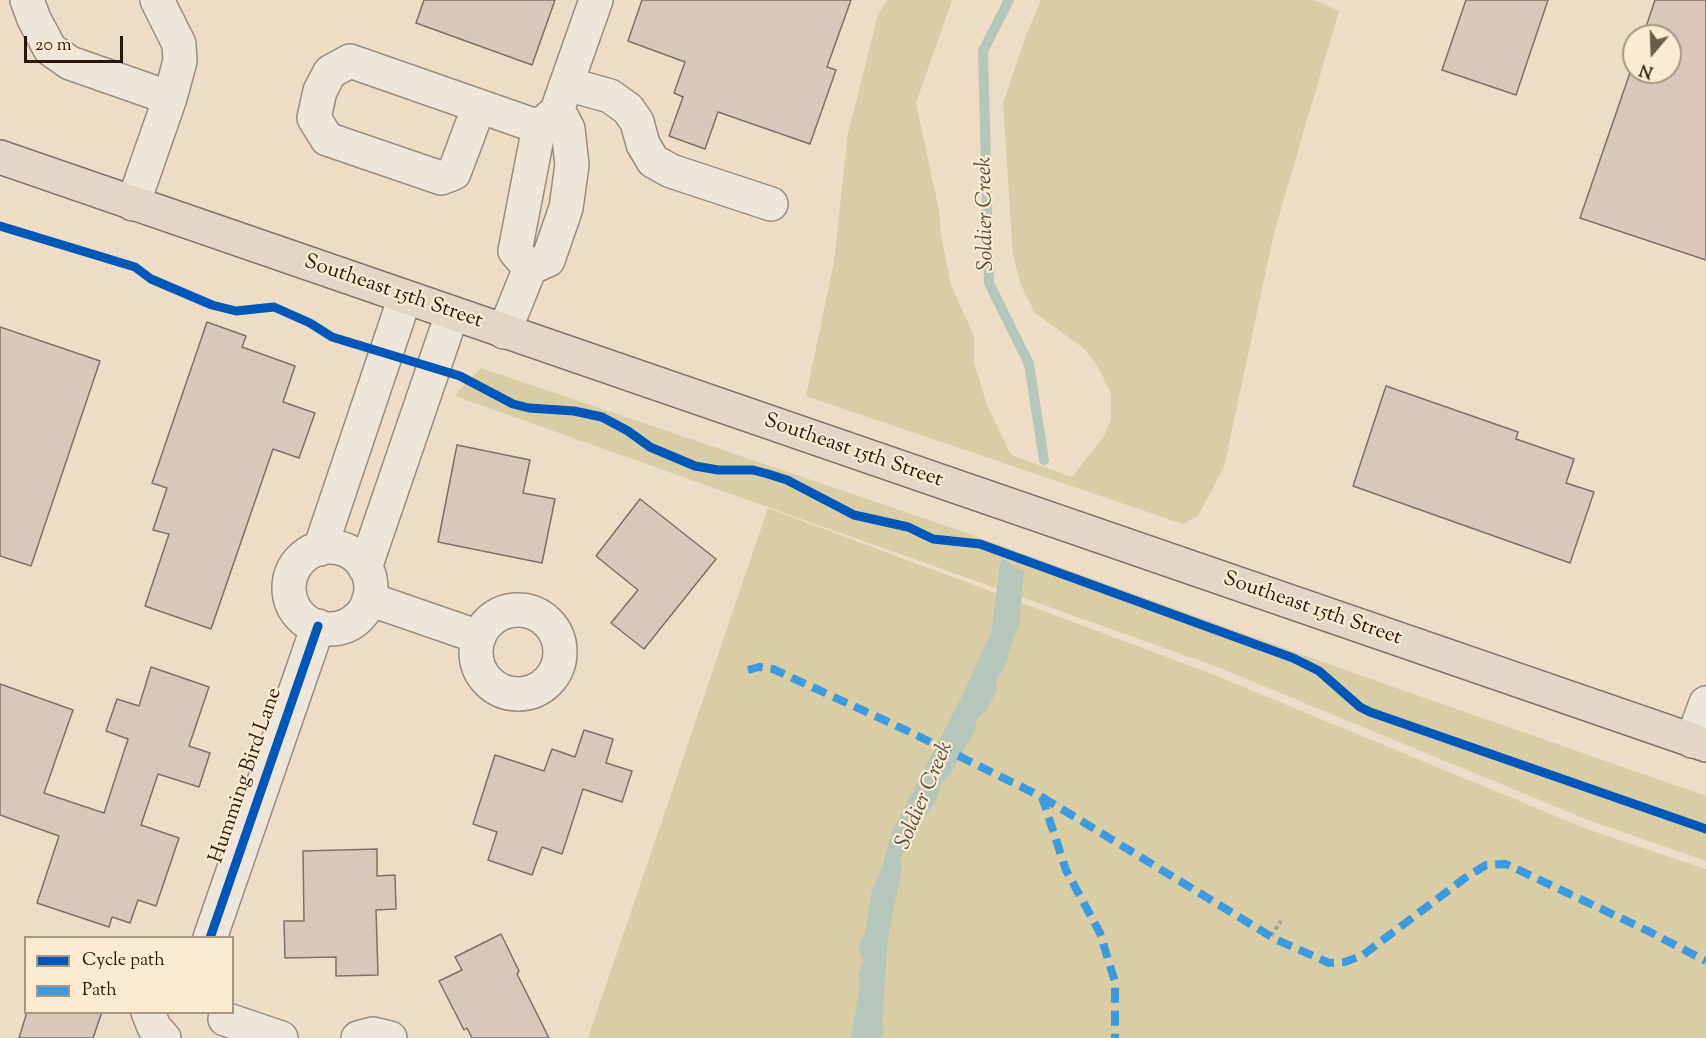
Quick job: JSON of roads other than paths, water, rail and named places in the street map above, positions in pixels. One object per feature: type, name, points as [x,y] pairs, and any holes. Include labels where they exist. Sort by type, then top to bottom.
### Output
[{"type":"main road","name":"Southeast 15th Street","points":[[0,157],[1699,743]]},
{"type":"street","points":[[27,0],[50,49],[70,63],[170,98]]},
{"type":"street","points":[[134,204],[170,98],[180,61],[179,44],[157,0]]},
{"type":"street","points":[[555,107],[596,0]]},
{"type":"street","points":[[479,106],[454,173],[441,178],[327,139],[314,118],[320,91],[330,72],[350,61],[479,106],[555,107],[610,96],[628,109],[638,122],[643,144],[653,161],[671,171],[771,204]]},
{"type":"street","points":[[504,332],[530,268],[548,260],[566,208],[572,165],[568,129],[555,107]]},
{"type":"street","points":[[320,549],[405,297]]},
{"type":"street","points":[[452,314],[411,435],[367,584],[362,614],[348,624],[333,628],[318,626],[304,619],[295,607],[290,593],[292,573],[299,562],[308,553],[332,547],[347,551],[358,558],[367,584],[479,637]]},
{"type":"street","points":[[364,419],[411,435]]},
{"type":"street","name":"Humming Bird Lane","points":[[211,936],[318,626]]},
{"type":"street","points":[[1699,743],[1706,703]]},
{"type":"street","points":[[149,1014],[157,1032],[164,1038]]},
{"type":"street","points":[[221,1023],[281,1038]]},
{"type":"street","points":[[358,1038],[373,1034],[390,1038]]},
{"type":"water","points":[[1001,558],[1024,572],[1019,627],[1005,666],[996,680],[997,690],[987,710],[977,719],[975,730],[951,773],[941,784],[937,799],[927,814],[922,816],[920,824],[903,852],[886,900],[885,907],[892,913],[879,959],[879,967],[875,970],[873,1002],[881,1012],[879,1021],[883,1025],[883,1034],[880,1038],[851,1038],[860,984],[858,975],[864,961],[859,951],[859,944],[865,934],[872,889],[880,874],[892,832],[960,700],[991,633]]},
{"type":"waterway","name":"Soldier Creek","points":[[1009,0],[983,51],[989,283],[1029,364],[1044,460]]},
{"type":"waterway","name":"Soldier Creek","points":[[876,1038],[883,937],[897,868]]}]
